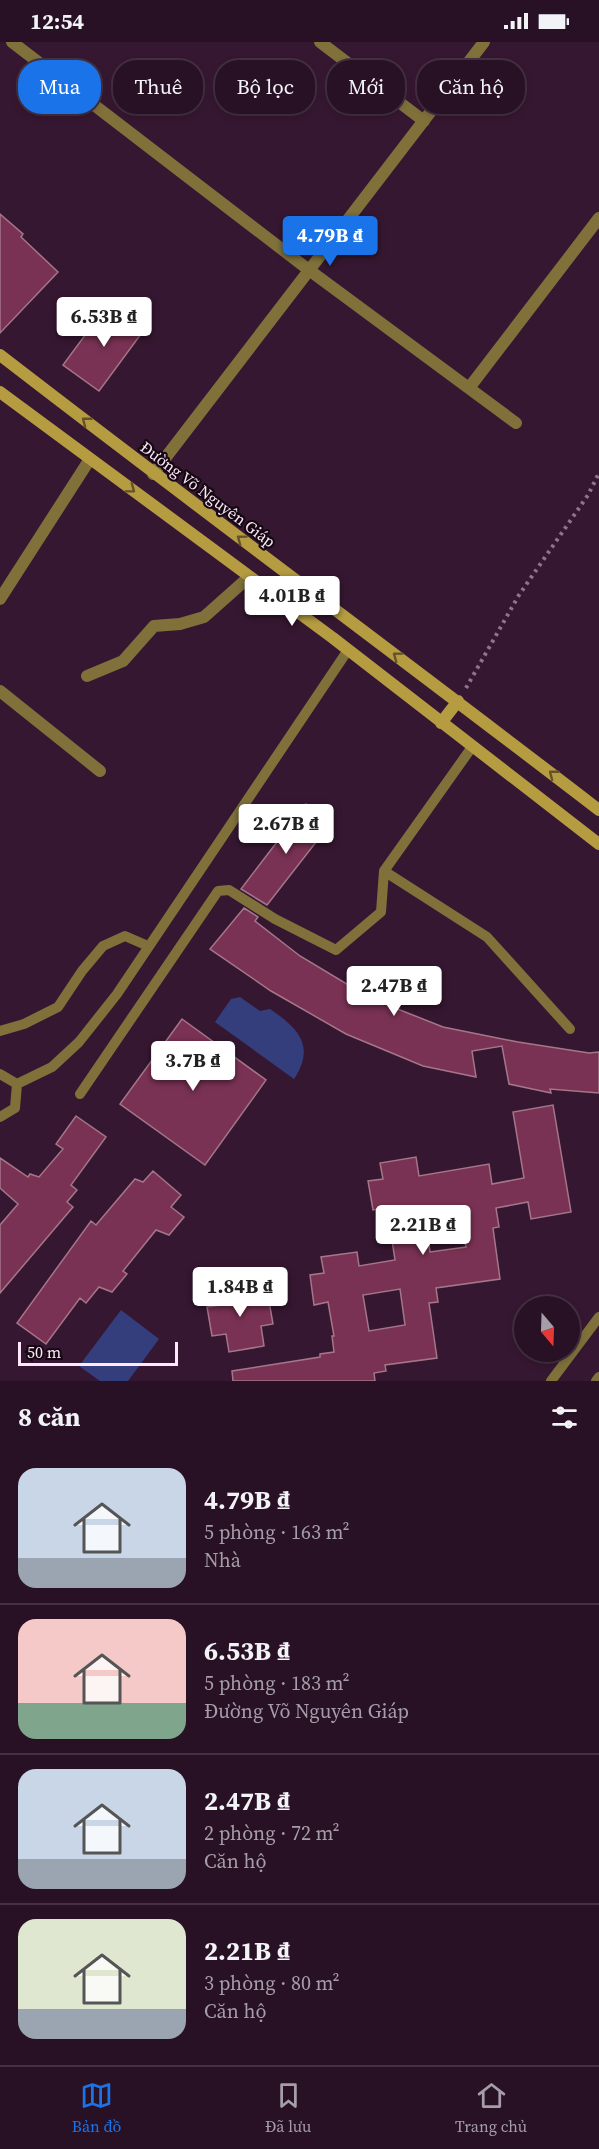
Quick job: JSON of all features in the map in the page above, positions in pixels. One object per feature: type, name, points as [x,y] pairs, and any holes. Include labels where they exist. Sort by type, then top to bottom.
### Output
[{"type":"main road","name":"Đường Võ Nguyên Giáp","points":[[0,355],[153,474],[458,701],[599,810]]},
{"type":"main road","points":[[0,392],[348,650],[599,844]]},
{"type":"main road","points":[[441,723],[458,701]]},
{"type":"street","points":[[12,42],[309,270],[516,423]]},
{"type":"street","points":[[320,42],[424,121]]},
{"type":"street","points":[[153,474],[484,42]]},
{"type":"street","points":[[469,388],[599,218]]},
{"type":"street","points":[[0,599],[90,459]]},
{"type":"street","points":[[87,676],[123,661],[154,626],[180,624],[204,617],[249,577]]},
{"type":"street","points":[[0,691],[100,771]]},
{"type":"lane","points":[[17,1084],[52,1067],[79,1042],[117,994],[348,650]]},
{"type":"lane","points":[[80,1094],[218,891],[229,890],[275,919],[336,950],[381,912],[384,870],[472,747]]},
{"type":"lane","points":[[384,870],[487,937],[570,1029]]},
{"type":"lane","points":[[0,1030],[24,1023],[58,1007],[103,946],[125,936],[148,946]]},
{"type":"lane","points":[[0,1074],[17,1084]]},
{"type":"lane","points":[[0,1117],[15,1108],[17,1084]]},
{"type":"lane","points":[[551,1381],[599,1317]]},
{"type":"path","points":[[458,701],[519,596],[588,495],[599,473]]},
{"type":"water","points":[[240,997],[260,1011],[270,1009],[296,1031],[301,1039],[303,1057],[294,1079],[215,1022],[231,999]]},
{"type":"water","points":[[121,1310],[159,1339],[128,1381],[100,1381],[79,1366]]},
{"type":"building","points":[[0,214],[23,234],[21,237],[58,272],[0,333]]},
{"type":"building","points":[[108,304],[144,330],[99,391],[63,365]]},
{"type":"building","points":[[306,804],[331,823],[267,905],[241,889]]},
{"type":"building","points":[[244,908],[258,917],[255,921],[300,956],[370,998],[443,1027],[518,1042],[589,1053],[599,1052],[599,1093],[550,1089],[551,1093],[509,1084],[502,1046],[472,1051],[476,1077],[423,1066],[346,1034],[271,991],[210,949]]},
{"type":"building","points":[[182,1019],[266,1080],[205,1165],[120,1104]]},
{"type":"building","points":[[553,1105],[571,1212],[531,1219],[528,1202],[496,1208],[499,1227],[493,1228],[500,1279],[436,1288],[438,1302],[429,1303],[437,1358],[385,1365],[386,1371],[374,1373],[375,1381],[233,1381],[232,1371],[320,1357],[320,1354],[334,1352],[332,1336],[334,1336],[328,1302],[314,1305],[310,1275],[324,1273],[321,1257],[357,1252],[359,1266],[395,1260],[387,1208],[373,1210],[368,1181],[383,1179],[380,1163],[416,1157],[419,1176],[489,1164],[492,1184],[524,1178],[513,1112]],"holes":[[[461,1215],[466,1247],[430,1252],[426,1220]],[[400,1289],[405,1325],[369,1331],[363,1295]]]},
{"type":"building","points":[[76,1116],[106,1137],[71,1185],[77,1190],[67,1202],[73,1207],[0,1293],[0,1225],[18,1204],[0,1188],[0,1158],[28,1177],[30,1174],[39,1177],[63,1149],[56,1144]]},
{"type":"building","points":[[153,1171],[181,1195],[171,1207],[184,1217],[169,1235],[156,1230],[123,1271],[127,1274],[112,1292],[99,1287],[86,1303],[80,1298],[46,1344],[17,1323],[91,1221],[96,1225],[135,1179],[143,1182]]},
{"type":"building","points":[[254,1283],[257,1302],[269,1301],[273,1324],[261,1326],[264,1346],[229,1352],[226,1334],[212,1336],[207,1307],[221,1305],[219,1289]]}]
